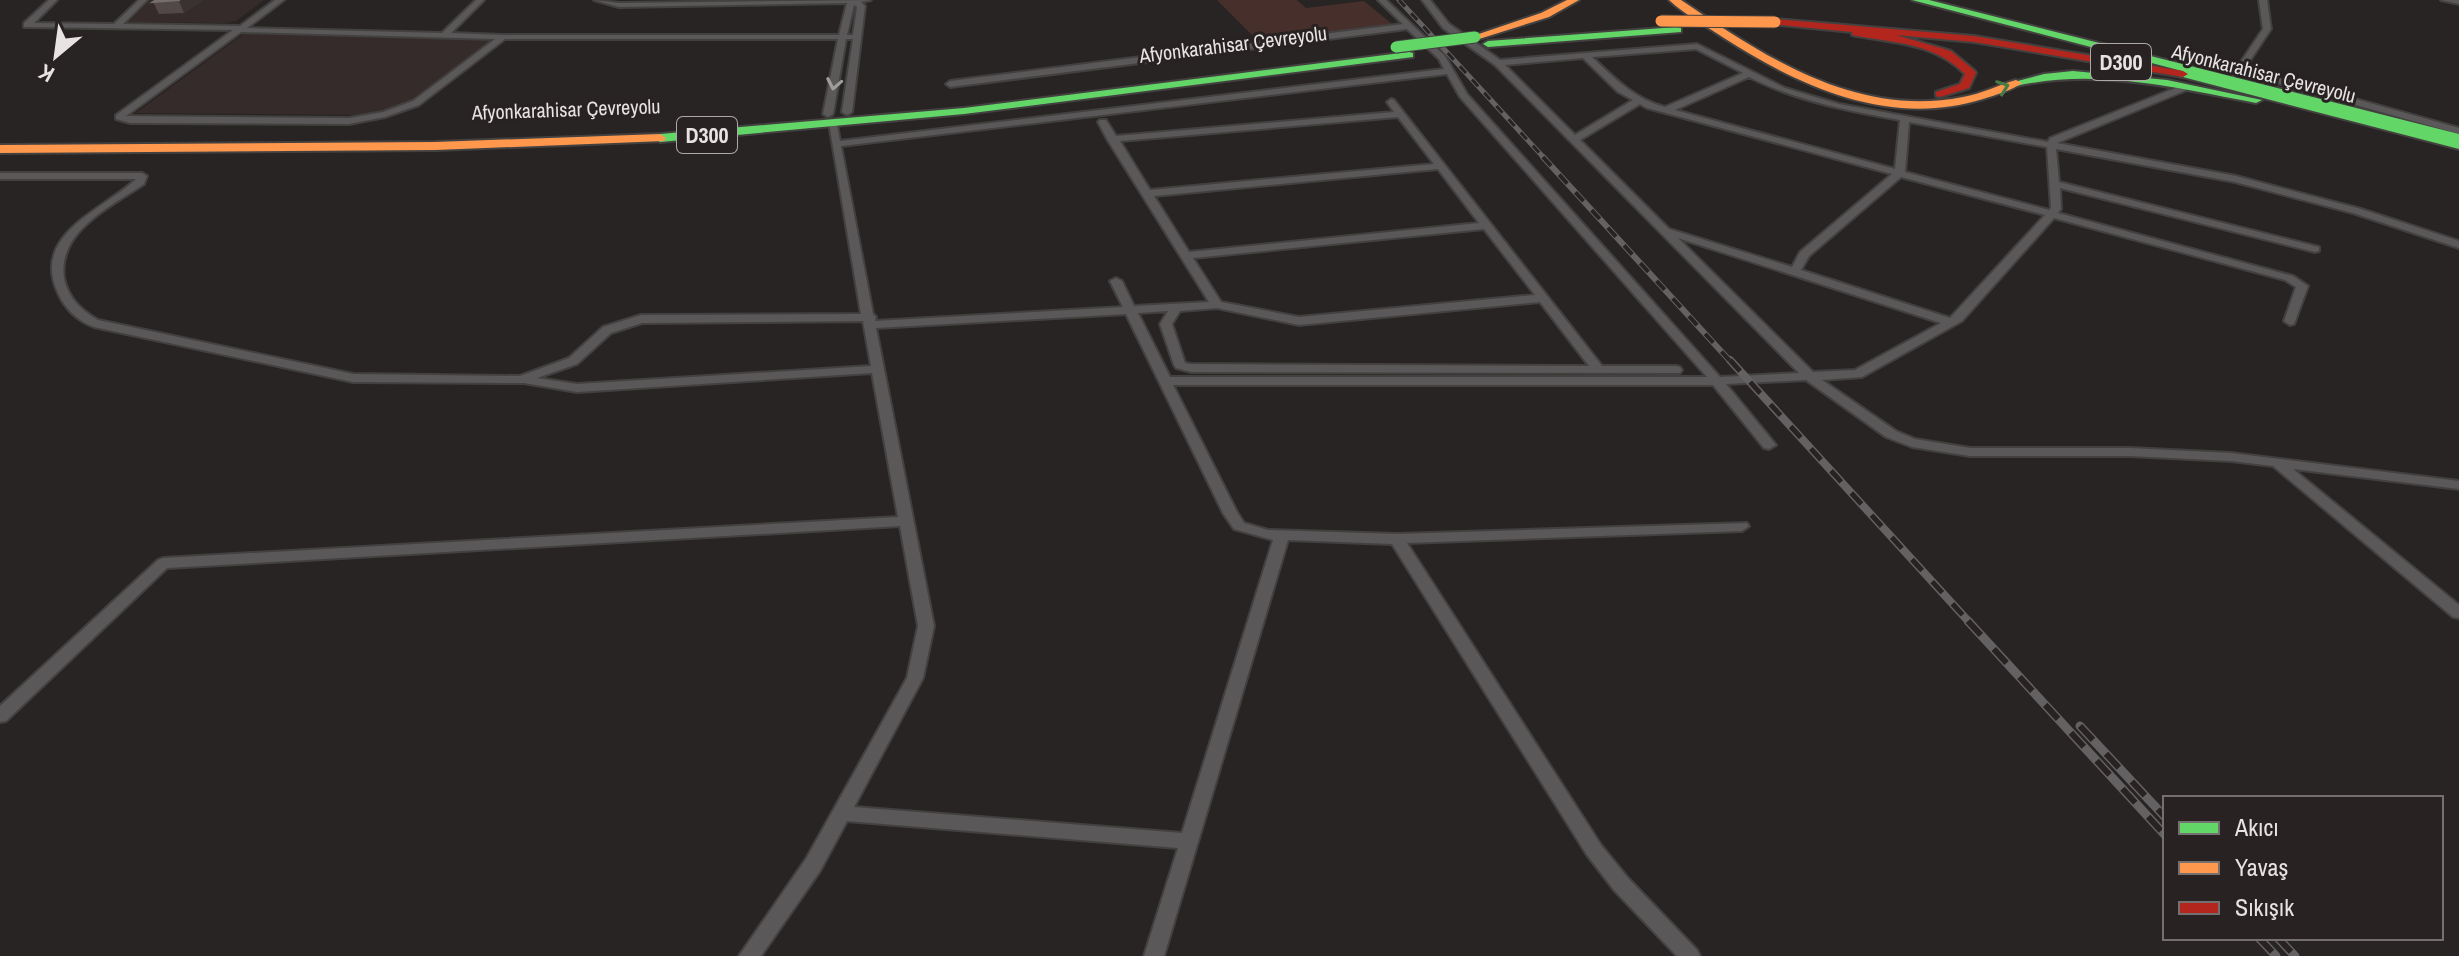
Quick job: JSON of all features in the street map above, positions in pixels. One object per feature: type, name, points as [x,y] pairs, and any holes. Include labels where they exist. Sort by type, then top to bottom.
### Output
[{"type":"main road","points":[[1482,41],[1574,0]]},
{"type":"main road","points":[[1674,0],[1802,79],[1840,93],[1874,100],[1942,105],[1967,100],[2020,80],[2072,75],[2186,87],[2256,100]]},
{"type":"main road","points":[[1691,0],[1810,71],[1854,88],[1936,95],[1954,91],[1970,80],[1966,65],[1947,53],[1913,43],[1856,33]]},
{"type":"main road","points":[[1917,0],[2081,44],[2237,74],[2459,138]]},
{"type":"main road","name":"Afyonkarahisar Çevreyolu","points":[[0,149],[546,143],[694,136],[1482,41],[1669,26],[1781,26],[1946,34],[2100,58],[2268,94],[2459,145]]},
{"type":"main road","name":"Afyonkarahisar Çevreyolu","points":[[1781,26],[2057,59],[2256,100]]},
{"type":"main road","name":"D300","points":[[2256,100],[2459,155]]},
{"type":"main road","name":"Afyonkarahisar Çevreyolu","points":[[0,138],[561,133],[836,117]]},
{"type":"street","points":[[53,0],[27,25],[503,37],[857,37]]},
{"type":"street","points":[[115,27],[143,0]]},
{"type":"street","points":[[280,0],[119,117],[130,120],[349,121],[385,114],[416,103],[503,37]]},
{"type":"street","points":[[444,36],[480,0]]},
{"type":"street","points":[[598,0],[619,5],[867,0]]},
{"type":"street","points":[[1382,0],[1442,58],[1463,95],[1717,381],[1769,445]]},
{"type":"street","points":[[1426,0],[1446,26],[1498,63],[1576,138],[1811,378],[1891,434],[1926,448],[1970,452],[2143,452],[2275,461],[2459,485]]},
{"type":"street","points":[[2263,0],[2267,29],[2237,74],[2459,131]]},
{"type":"street","points":[[2445,0],[2459,2]]},
{"type":"street","points":[[749,956],[813,865],[915,678],[926,626],[836,144],[843,37],[849,5],[854,1]]},
{"type":"street","points":[[836,117],[857,37],[861,6],[854,1]]},
{"type":"street","points":[[950,84],[1408,26]]},
{"type":"street","points":[[1498,63],[1697,46],[1710,50],[1748,74],[1782,90],[1905,119],[2052,143],[2236,179],[2357,211],[2459,245]]},
{"type":"street","points":[[1586,56],[1621,90],[1638,101],[2289,278],[2302,286],[2290,321]]},
{"type":"street","points":[[836,144],[1449,71]]},
{"type":"street","points":[[1667,110],[1748,74]]},
{"type":"street","points":[[2052,143],[2186,87]]},
{"type":"street","points":[[1576,138],[1638,101]]},
{"type":"street","points":[[1391,102],[1598,369]]},
{"type":"street","points":[[1112,139],[1400,114]]},
{"type":"street","points":[[1795,272],[1804,254],[1900,172],[1905,119]]},
{"type":"street","points":[[1103,122],[1217,305]]},
{"type":"street","points":[[1164,381],[1717,381],[1858,374],[1951,322],[2053,213],[2056,184],[2050,163],[2052,143]]},
{"type":"street","points":[[1149,193],[1441,166]]},
{"type":"street","points":[[0,176],[142,176],[140,182],[72,234],[59,259],[60,293],[71,308],[94,323],[353,378],[521,380],[577,388],[879,369]]},
{"type":"street","points":[[2056,184],[2315,249]]},
{"type":"street","points":[[1188,255],[1487,225]]},
{"type":"street","points":[[1668,232],[1951,322]]},
{"type":"street","points":[[1116,281],[1239,526],[1267,535],[1397,539],[1742,526]]},
{"type":"street","points":[[521,380],[573,361],[607,330],[628,321],[871,321],[1217,305],[1299,321],[1544,298]]},
{"type":"street","points":[[1176,308],[1166,324],[1180,365],[1191,368],[1676,370]]},
{"type":"street","points":[[2275,461],[2459,613]]},
{"type":"street","points":[[0,716],[163,563],[906,519]]},
{"type":"street","points":[[1154,956],[1282,536]]},
{"type":"street","points":[[1397,539],[1594,850],[1621,884],[1690,956]]},
{"type":"street","points":[[841,813],[1190,841]]},
{"type":"shaded area","points":[[150,0],[264,0],[236,21],[225,23],[129,22]]},
{"type":"shaded area","points":[[1217,0],[1297,0],[1306,8],[1364,1],[1392,24],[1259,42]]},
{"type":"shaded area","points":[[257,32],[487,39],[491,42],[409,103],[365,115],[136,113],[242,35]]},
{"type":"railway","points":[[1399,0],[1545,159]]},
{"type":"railway","points":[[1543,157],[1731,362]]},
{"type":"railway","points":[[1730,360],[1970,623]]},
{"type":"railway","points":[[1968,621],[2163,833]]},
{"type":"railway","points":[[2080,726],[2163,815]]},
{"type":"railway","points":[[2261,940],[2276,956]]},
{"type":"railway","points":[[2280,940],[2295,956]]},
{"type":"traffic: fast","points":[[1917,0],[2459,138]]},
{"type":"traffic: fast","points":[[1488,44],[1677,30]]},
{"type":"traffic: fast","points":[[1396,47],[1475,37]]},
{"type":"traffic: fast","points":[[660,138],[964,111],[1409,55]]},
{"type":"traffic: fast","points":[[2183,74],[2459,145]]},
{"type":"traffic: fast","points":[[2016,83],[2044,77],[2104,75],[2256,100]]},
{"type":"traffic: slow","points":[[1475,37],[1545,15],[1574,0]]},
{"type":"traffic: slow","points":[[1674,0],[1774,64],[1846,95],[1884,104],[1923,106],[1963,101],[2016,83]]},
{"type":"traffic: slow","points":[[1661,21],[1775,22]]},
{"type":"traffic: slow","points":[[0,149],[435,146],[660,138]]},
{"type":"traffic: jam","points":[[1775,22],[1974,39],[2183,74]]},
{"type":"traffic: jam","points":[[1856,33],[1933,47],[1960,62],[1971,73],[1965,86],[1940,94]]}]
